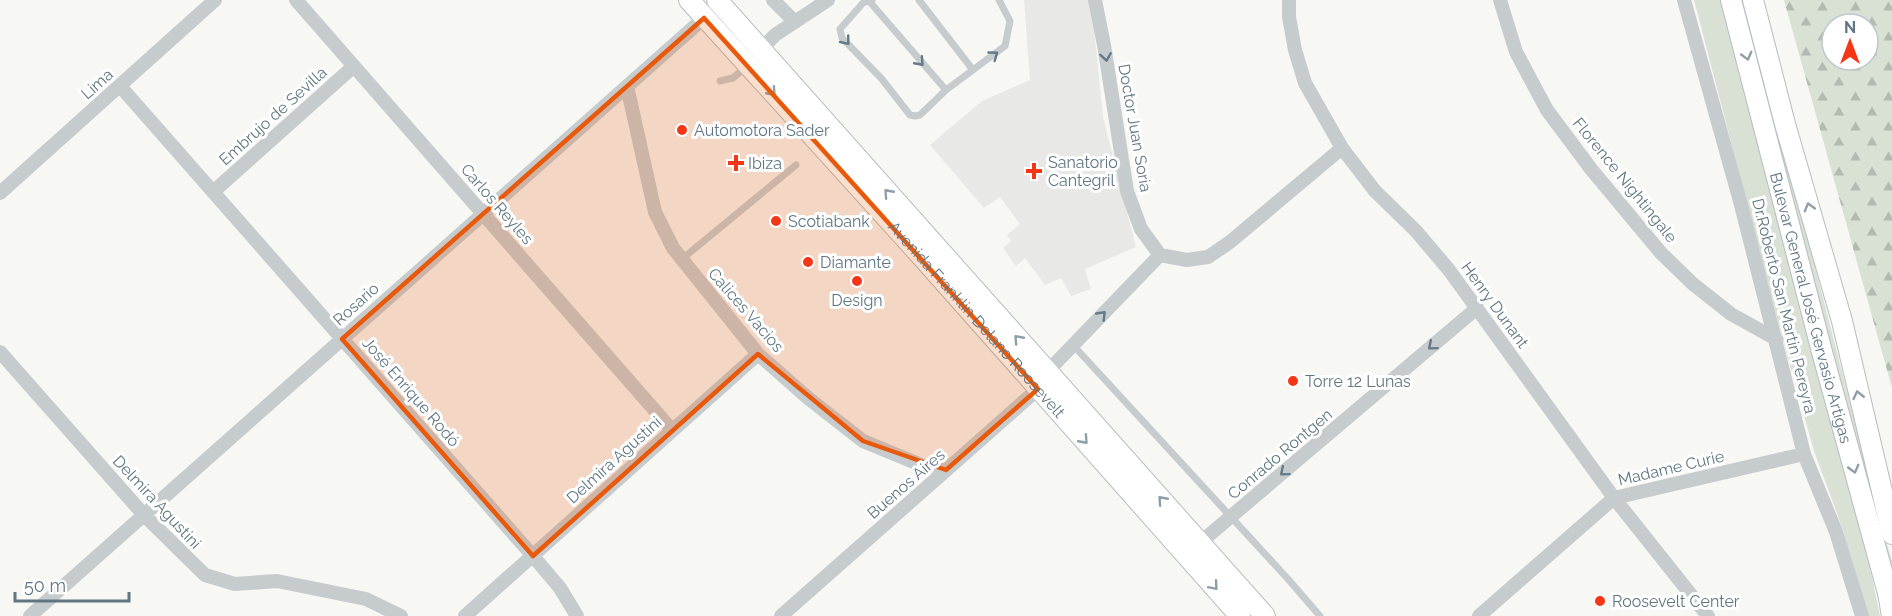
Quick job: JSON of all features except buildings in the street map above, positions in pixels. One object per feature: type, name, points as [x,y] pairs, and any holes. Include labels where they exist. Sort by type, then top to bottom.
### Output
[{"type":"main road","name":"Avenida Franklin Delano Roosevelt","points":[[689,0],[923,258],[1043,380]]},
{"type":"main road","name":"Avenida Franklin Delano Roosevelt","points":[[717,0],[1043,380],[1253,614]]},
{"type":"main road","name":"Bulevar General José Gervasio Artigas","points":[[1731,0],[1822,352],[1888,593],[1892,616]]},
{"type":"main road","name":"Bulevar General José Gervasio Artigas","points":[[1754,0],[1785,124],[1842,321],[1892,534]]},
{"type":"street","name":"Lima","points":[[0,193],[215,0]]},
{"type":"street","name":"Carlos Reyles","points":[[296,0],[672,430]]},
{"type":"street","points":[[772,0],[795,22]]},
{"type":"street","points":[[747,66],[775,35],[828,0]]},
{"type":"street","name":"Doctor Juan Soria","points":[[1095,0],[1127,190],[1141,229],[1160,255]]},
{"type":"street","name":"Henry Dunant","points":[[1289,0],[1289,17],[1295,51],[1305,83],[1342,148],[1375,191],[1416,231],[1449,270],[1614,498],[1708,616]]},
{"type":"street","name":"Florence Nightingale","points":[[1500,0],[1516,52],[1542,100],[1591,169],[1661,252],[1693,284],[1731,314],[1776,339]]},
{"type":"street","name":"Dr.Roberto San Martin Pereyra","points":[[1684,0],[1776,339],[1804,453],[1836,532],[1862,616]]},
{"type":"street","name":"Rosario","points":[[30,616],[704,18]]},
{"type":"street","name":"Embrujo de Sevilla","points":[[213,192],[354,66]]},
{"type":"street","name":"José Enrique Rodó","points":[[120,86],[533,556],[560,588],[577,616]]},
{"type":"street","name":"Calices Vacios","points":[[627,86],[655,212],[672,248],[758,354],[808,398],[863,441],[921,465],[946,470]]},
{"type":"street","points":[[1160,255],[1187,260],[1208,257],[1230,242],[1342,148]]},
{"type":"street","name":"Buenos Aires","points":[[781,616],[946,470],[1043,380],[1073,345],[1160,255]]},
{"type":"street","name":"Conrado Rontgen","points":[[1193,549],[1477,308]]},
{"type":"street","name":"Delmira Agustini","points":[[0,352],[144,515],[205,576],[235,584],[277,581],[366,599],[401,616]]},
{"type":"street","name":"Delmira Agustini","points":[[465,616],[758,354]]},
{"type":"street","name":"Madame Curie","points":[[1479,616],[1614,498],[1804,453]]},
{"type":"lane","points":[[919,0],[973,70]]},
{"type":"lane","points":[[946,90],[871,1],[863,3],[840,29],[842,38],[881,78],[910,115],[915,116],[920,115],[946,90],[1005,46],[1010,21],[999,0]]},
{"type":"lane","points":[[720,81],[733,78],[747,66]]},
{"type":"lane","points":[[681,259],[796,165]]},
{"type":"lane","points":[[1073,345],[1320,616]]},
{"type":"highlighted area","points":[[704,18],[1038,389],[946,470],[863,441],[758,354],[533,556],[342,339]]},
{"type":"shaded area","name":"Sanatorio Cantegril","points":[[1024,0],[1091,0],[1103,117],[1136,247],[1085,269],[1091,289],[1071,296],[1061,278],[1045,285],[1025,258],[1016,266],[1003,248],[1011,241],[1007,235],[1020,224],[1000,197],[984,208],[930,145],[982,101],[1030,80]]},
{"type":"green space","points":[[1694,0],[1721,0],[1863,533],[1880,616],[1868,616],[1842,527],[1814,451]]},
{"type":"green space","points":[[1740,0],[1743,0],[1808,240],[1892,561],[1892,576]]},
{"type":"green space","points":[[1784,0],[1892,0],[1892,388]]},
{"type":"place","name":"Automotora Sader","points":[[682,130]]},
{"type":"place","name":"Ibiza","points":[[736,163]]},
{"type":"place","name":"Sanatorio Cantegril","points":[[1034,171]]},
{"type":"place","name":"Scotiabank","points":[[776,221]]},
{"type":"place","name":"Diamante","points":[[808,262]]},
{"type":"place","name":"Design","points":[[857,281]]},
{"type":"place","name":"Torre 12 Lunas","points":[[1293,381]]},
{"type":"place","name":"Roosevelt Center","points":[[1600,601]]}]
